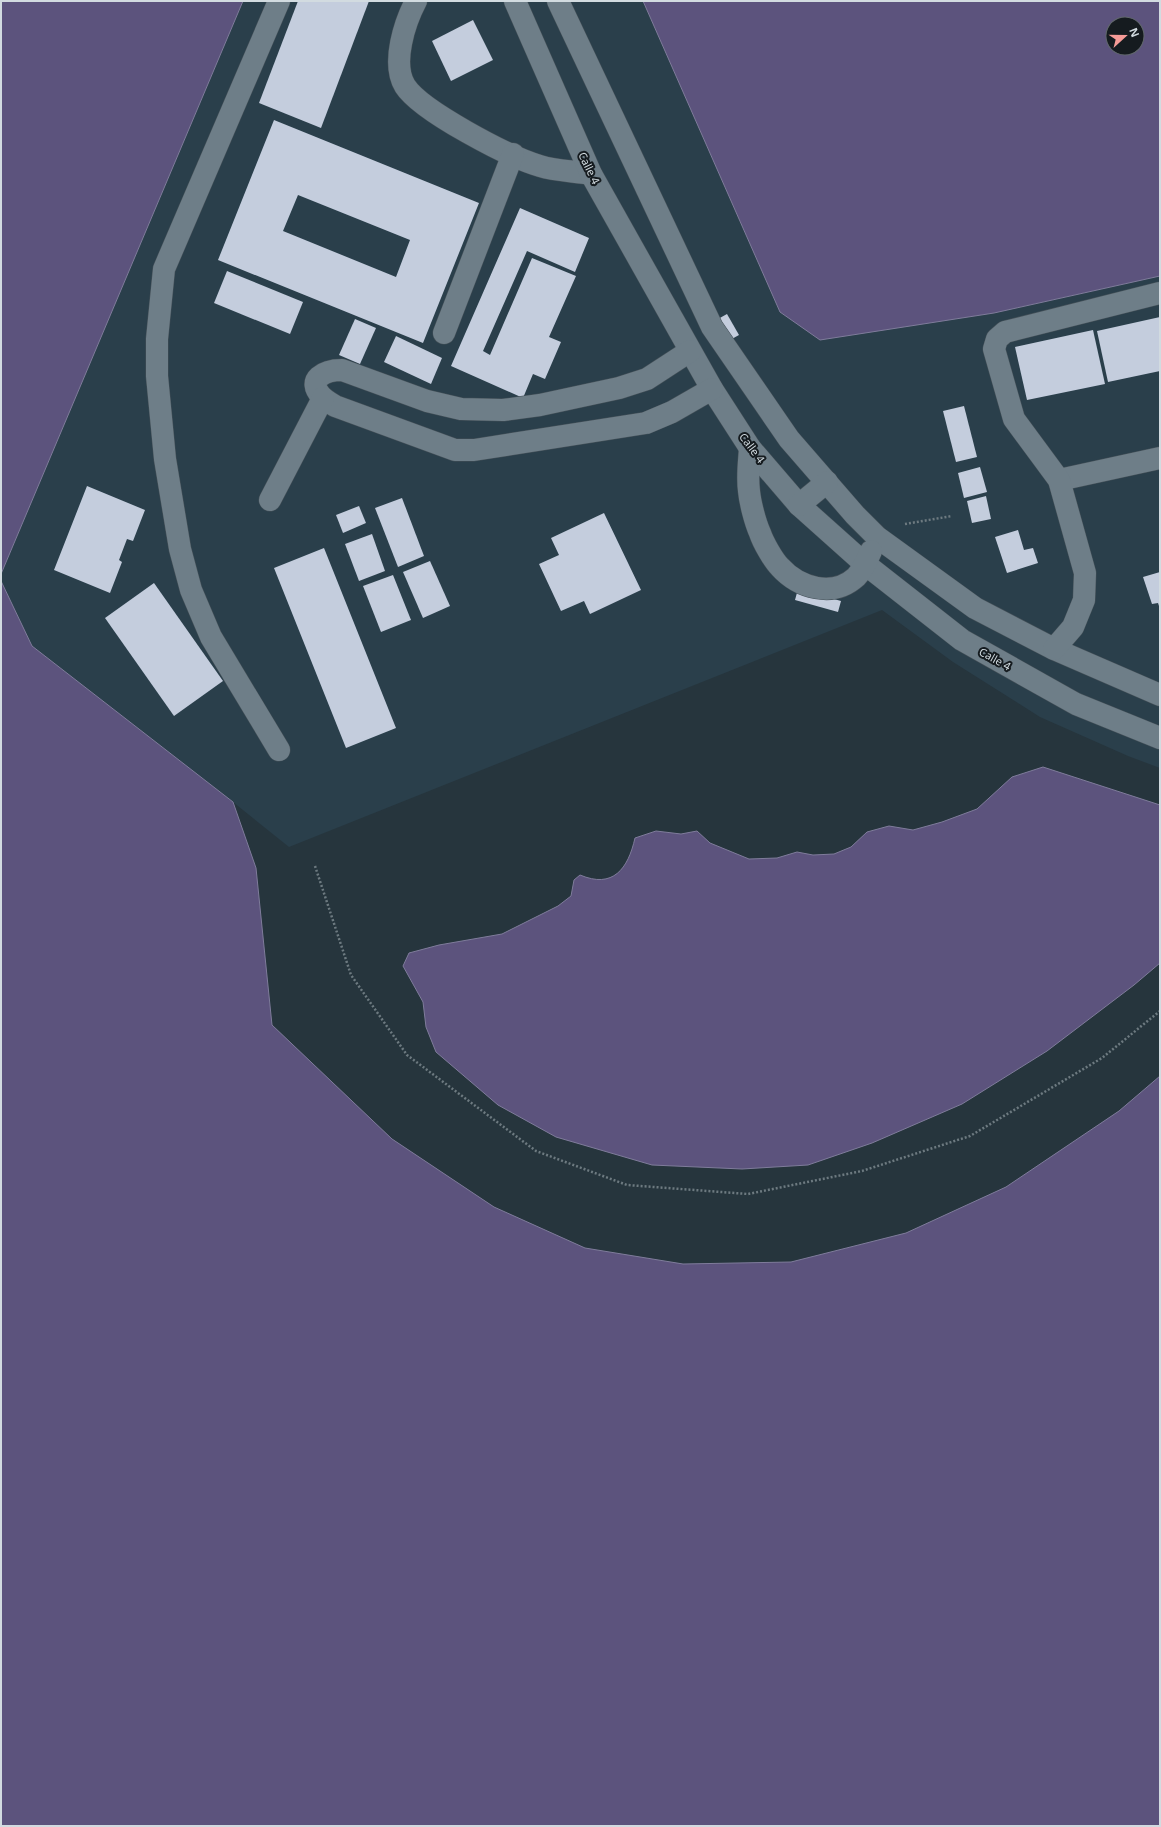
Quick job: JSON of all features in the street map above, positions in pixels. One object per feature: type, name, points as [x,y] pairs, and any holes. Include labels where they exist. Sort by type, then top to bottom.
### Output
[{"type":"lane","points":[[279,1],[164,269],[159,310],[157,376],[165,459],[180,549],[191,590],[211,637],[279,750]]},
{"type":"lane","points":[[416,1],[407,17],[399,56],[404,85],[421,103],[481,140],[540,166],[591,174]]},
{"type":"lane","name":"Calle 4","points":[[515,1],[591,174],[712,389],[750,448],[800,505],[865,564],[962,640],[1076,704],[1160,738]]},
{"type":"lane","points":[[558,1],[712,327],[789,439],[872,533],[975,608],[1054,649],[1160,695]]},
{"type":"lane","points":[[444,333],[513,154]]},
{"type":"lane","points":[[1054,649],[1073,627],[1084,600],[1085,573],[1059,480],[1014,419],[994,349],[997,339],[1005,332],[1160,293]]},
{"type":"lane","points":[[690,350],[647,379],[619,388],[540,405],[503,410],[460,408],[427,401],[342,370],[331,370],[323,373],[318,377],[316,384],[318,392],[323,398],[336,406],[455,450],[474,450],[646,423],[672,412],[712,389]]},
{"type":"lane","points":[[270,500],[323,398]]},
{"type":"lane","points":[[750,448],[749,492],[760,532],[780,567],[800,583],[821,589],[833,589],[844,586],[856,577],[865,564],[872,533]]},
{"type":"lane","points":[[1059,480],[1160,458]]},
{"type":"lane","points":[[800,505],[827,482]]},
{"type":"path","points":[[872,533],[952,516]]},
{"type":"path","points":[[315,866],[351,975],[407,1055],[536,1151],[628,1185],[748,1194],[862,1172],[970,1136],[1102,1058],[1160,1010]]},
{"type":"shaded area","points":[[1,1],[243,1],[1,574]]},
{"type":"shaded area","points":[[243,1],[643,1],[780,312],[820,339],[994,313],[1160,276],[1160,768],[1128,756],[1040,717],[953,662],[882,610],[289,847],[32,646],[1,581],[1,574]]},
{"type":"shaded area","points":[[643,1],[1160,1],[1160,276],[994,313],[820,340],[780,312]]},
{"type":"shaded area","points":[[1,581],[32,646],[233,802],[256,868],[272,1025],[392,1139],[494,1207],[585,1248],[683,1264],[791,1262],[906,1233],[1006,1187],[1119,1111],[1160,1076],[1160,1826],[1,1826]]},
{"type":"shaded area","points":[[1043,767],[1160,805],[1160,963],[1134,985],[1047,1051],[962,1104],[872,1143],[808,1165],[742,1169],[652,1165],[556,1137],[498,1105],[436,1052],[426,1027],[423,1002],[403,966],[409,953],[439,945],[502,934],[558,906],[571,896],[574,880],[580,875],[592,879],[602,879],[610,878],[617,873],[628,859],[635,838],[656,831],[681,834],[697,831],[710,843],[749,859],[777,858],[797,852],[813,855],[834,854],[851,847],[867,832],[889,826],[913,830],[942,822],[977,809],[1012,777]]},
{"type":"building","points":[[298,1],[369,1],[321,128],[259,103]]},
{"type":"building","points":[[473,20],[493,60],[451,81],[432,41]]},
{"type":"building","points":[[274,120],[479,203],[423,343],[218,260]],"holes":[[[298,195],[410,240],[396,277],[283,231]]]},
{"type":"building","points":[[520,208],[589,238],[575,272],[527,251],[483,351],[490,355],[532,258],[576,276],[549,337],[561,342],[545,379],[533,374],[523,398],[451,366]]},
{"type":"building","points":[[227,271],[303,302],[290,334],[214,303]]},
{"type":"building","points":[[727,314],[739,335],[730,340],[718,319]]},
{"type":"building","points":[[1160,317],[1160,371],[1108,382],[1097,331]]},
{"type":"building","points":[[355,319],[376,328],[360,364],[339,355]]},
{"type":"building","points":[[1093,330],[1105,384],[1027,400],[1015,347]]},
{"type":"building","points":[[396,336],[442,358],[431,384],[384,362]]},
{"type":"building","points":[[964,406],[977,457],[956,462],[943,411]]},
{"type":"building","points":[[980,467],[987,492],[964,498],[958,473]]},
{"type":"building","points":[[87,486],[145,510],[133,541],[127,539],[119,560],[122,562],[110,593],[54,570]]},
{"type":"building","points":[[986,496],[991,519],[972,523],[967,501]]},
{"type":"building","points":[[402,498],[424,556],[398,567],[375,508]]},
{"type":"building","points":[[359,506],[366,523],[343,533],[336,515]]},
{"type":"building","points":[[604,513],[641,590],[590,614],[584,601],[561,611],[539,564],[559,555],[551,538]]},
{"type":"building","points":[[1018,530],[1024,550],[1033,548],[1038,563],[1007,573],[995,537]]},
{"type":"building","points":[[372,534],[385,571],[359,581],[345,544]]},
{"type":"building","points":[[324,548],[396,728],[346,748],[274,568]]},
{"type":"building","points":[[430,561],[450,606],[423,618],[403,572]]},
{"type":"building","points":[[1160,572],[1160,609],[1158,603],[1152,604],[1143,577]]},
{"type":"building","points":[[393,575],[411,620],[381,632],[363,586]]},
{"type":"building","points":[[154,583],[223,681],[174,716],[105,618]]},
{"type":"building","points":[[798,589],[841,601],[838,612],[795,600]]}]
